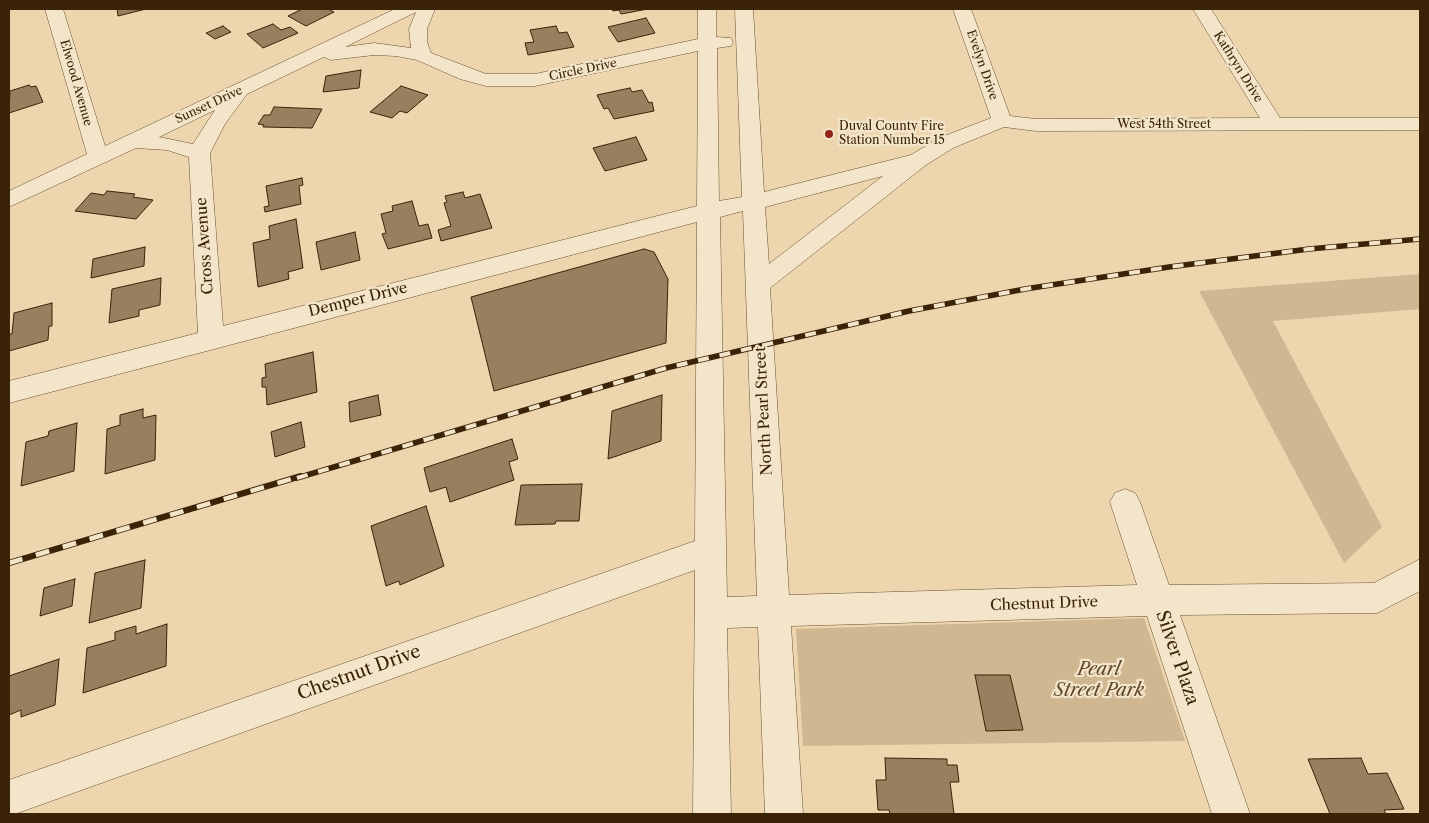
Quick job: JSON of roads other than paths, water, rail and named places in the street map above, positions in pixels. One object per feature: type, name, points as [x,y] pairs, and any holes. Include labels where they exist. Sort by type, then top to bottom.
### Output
[{"type":"street","name":"Elwood Avenue","points":[[54,9],[98,157]]},
{"type":"street","name":"Sunset Drive","points":[[9,200],[409,9]]},
{"type":"street","points":[[423,56],[418,42],[418,29],[426,9]]},
{"type":"street","points":[[707,9],[712,814]]},
{"type":"street","name":"North Pearl Street","points":[[744,9],[784,814]]},
{"type":"street","name":"Evelyn Drive","points":[[962,9],[1002,121]]},
{"type":"street","name":"Kathryn Drive","points":[[1202,9],[1274,125]]},
{"type":"street","name":"Circle Drive","points":[[310,57],[374,49],[396,50],[423,56],[467,75],[509,81],[535,80],[707,43],[745,40]]},
{"type":"street","points":[[132,141],[169,144],[199,153],[215,123],[241,90]]},
{"type":"street","name":"West 54th Street","points":[[758,285],[918,160],[946,143],[1002,121],[1036,125],[1420,124]]},
{"type":"street","name":"Cross Avenue","points":[[199,153],[211,339]]},
{"type":"street","name":"West 54th Street","points":[[708,212],[918,160]]},
{"type":"street","name":"Demper Drive","points":[[9,392],[708,212]]},
{"type":"street","name":"Silver Plaza","points":[[1125,502],[1230,814]]},
{"type":"street","name":"Chestnut Drive","points":[[9,798],[653,568],[710,551]]},
{"type":"street","name":"Chestnut Drive","points":[[710,613],[1157,600],[1377,598],[1420,574]]},
{"type":"railway","points":[[297,478],[666,368],[909,311],[1025,289],[1169,267],[1309,249],[1420,239]]},
{"type":"railway","points":[[9,563],[301,476]]},
{"type":"place","name":"Duval County Fire Station Number 15","points":[[829,134]]},
{"type":"park label","name":"Pearl Street Park","points":[[1099,680]]}]
